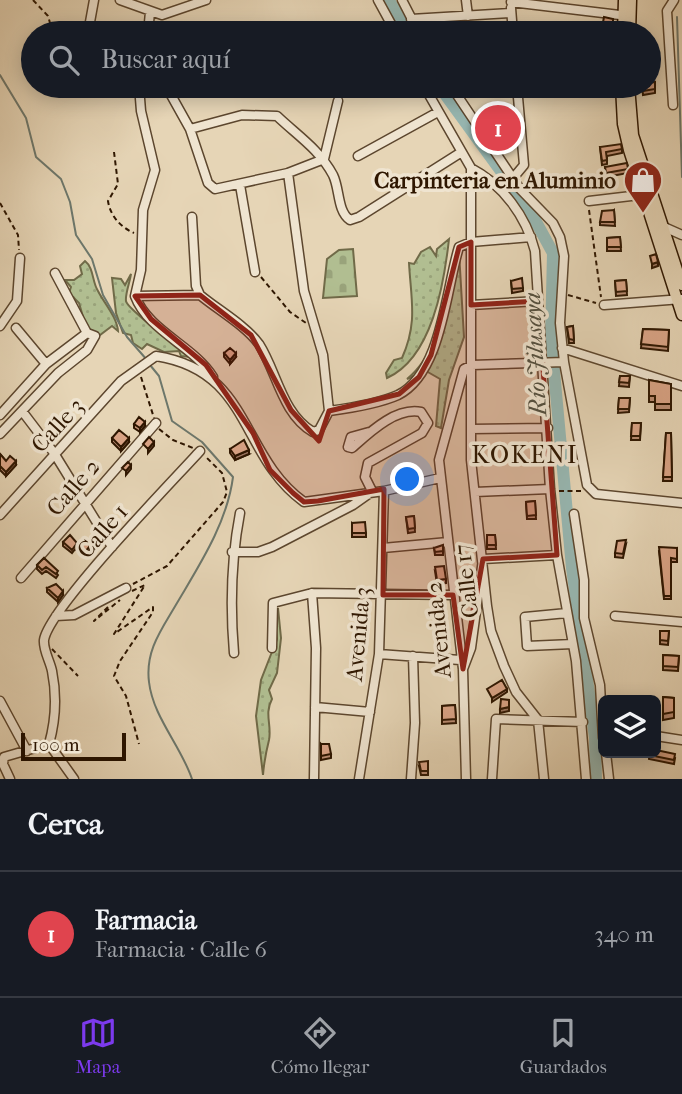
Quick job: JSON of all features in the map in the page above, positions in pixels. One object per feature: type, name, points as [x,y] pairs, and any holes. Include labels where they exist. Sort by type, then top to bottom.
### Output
[{"type":"main road","points":[[624,0],[628,21]]},
{"type":"main road","points":[[626,21],[631,0]]},
{"type":"main road","points":[[622,98],[623,124],[682,285]]},
{"type":"main road","points":[[630,98],[633,135],[648,194]]},
{"type":"main road","points":[[660,228],[681,299],[682,315]]},
{"type":"street","points":[[90,21],[94,0]]},
{"type":"street","points":[[120,0],[162,15],[190,3],[206,0]]},
{"type":"street","points":[[379,0],[390,21]]},
{"type":"street","points":[[402,0],[411,19],[511,13]]},
{"type":"street","points":[[466,0],[468,16]]},
{"type":"street","points":[[673,104],[667,11],[674,0]]},
{"type":"street","points":[[512,21],[511,1],[627,16]]},
{"type":"street","points":[[149,21],[150,12]]},
{"type":"street","points":[[140,98],[155,170],[143,210],[141,270],[135,296],[151,319],[206,365],[253,433],[270,470],[304,502],[384,491],[440,478]]},
{"type":"street","points":[[173,98],[190,129],[210,187],[215,189],[240,185],[288,173],[324,159]]},
{"type":"street","points":[[430,98],[460,153],[471,168],[483,175],[510,200],[531,237],[556,555],[573,644],[583,722],[586,779]]},
{"type":"street","points":[[460,98],[520,189],[553,223],[560,237],[564,256],[564,294],[560,323],[561,362],[587,485],[596,495],[682,503]]},
{"type":"street","points":[[514,177],[524,165],[518,98]]},
{"type":"street","points":[[324,159],[338,101]]},
{"type":"street","points":[[358,156],[438,112]]},
{"type":"street","points":[[190,129],[242,115],[277,116],[324,159],[338,186],[343,212],[350,220],[359,217],[460,153]]},
{"type":"street","points":[[478,124],[520,121]]},
{"type":"street","name":"Calle 17","points":[[471,168],[471,429],[487,606],[495,643],[516,692],[538,720]]},
{"type":"street","points":[[192,217],[196,286],[200,295],[251,334],[291,410],[307,428],[313,432],[319,430],[328,411],[323,355],[312,326],[295,234],[288,173]]},
{"type":"street","points":[[240,185],[255,272]]},
{"type":"street","points":[[589,201],[648,194]]},
{"type":"street","points":[[660,228],[682,235]]},
{"type":"street","points":[[328,411],[399,394],[419,377],[431,355],[459,247],[471,242],[531,237]]},
{"type":"street","points":[[0,326],[17,301],[20,258]]},
{"type":"street","points":[[0,434],[87,349],[91,335],[55,273]]},
{"type":"street","points":[[135,296],[200,295]]},
{"type":"street","points":[[604,305],[681,299]]},
{"type":"street","points":[[471,304],[538,301]]},
{"type":"street","points":[[16,328],[46,364]]},
{"type":"street","points":[[0,415],[46,364],[91,335]]},
{"type":"street","points":[[562,348],[682,386]]},
{"type":"street","name":"Calle 3","points":[[0,515],[121,381],[156,356],[178,359],[215,379]]},
{"type":"street","points":[[472,365],[561,362]]},
{"type":"street","name":"Avenida 2","points":[[466,779],[461,664],[439,453],[461,376],[464,369],[472,365]]},
{"type":"street","points":[[22,411],[54,453],[112,547]]},
{"type":"street","points":[[369,432],[406,412],[421,412],[428,423],[422,433],[368,463],[365,477],[372,491]]},
{"type":"street","name":"Calle 2","points":[[21,578],[83,503],[156,423]]},
{"type":"street","points":[[471,429],[548,428]]},
{"type":"street","name":"Calle 1","points":[[44,642],[47,629],[56,616],[112,547],[200,451]]},
{"type":"street","points":[[475,492],[550,489]]},
{"type":"street","points":[[232,552],[258,552],[272,547],[353,505],[372,491]]},
{"type":"street","name":"Avenida 3","points":[[359,779],[379,654],[383,595],[384,491]]},
{"type":"street","points":[[234,653],[231,614],[232,552],[240,513]]},
{"type":"street","points":[[574,514],[584,580],[584,618],[601,695]]},
{"type":"street","points":[[383,548],[448,542]]},
{"type":"street","points":[[379,654],[413,656],[461,664],[471,648],[483,559],[556,555]]},
{"type":"street","points":[[56,616],[74,615],[126,588]]},
{"type":"street","points":[[272,648],[274,603],[312,593],[453,595]]},
{"type":"street","points":[[312,593],[316,648],[314,779]]},
{"type":"street","points":[[567,613],[525,617],[527,646],[573,644]]},
{"type":"street","points":[[615,617],[682,622]]},
{"type":"street","points":[[44,642],[54,682],[56,719],[49,744]]},
{"type":"street","points":[[411,779],[415,723],[413,656]]},
{"type":"street","points":[[0,701],[27,751]]},
{"type":"street","points":[[315,707],[370,712]]},
{"type":"street","points":[[492,779],[496,719],[583,722]]},
{"type":"street","points":[[538,720],[544,779]]},
{"type":"street","points":[[661,737],[682,740]]},
{"type":"street","points":[[10,779],[3,764],[4,757],[49,744]]},
{"type":"street","points":[[49,744],[74,779]]},
{"type":"street","points":[[607,758],[609,779]]},
{"type":"path","points":[[33,0],[49,21]]},
{"type":"path","points":[[114,152],[118,184],[108,201],[109,208],[124,229],[141,236]]},
{"type":"path","points":[[589,201],[588,224],[598,290],[604,305]]},
{"type":"path","points":[[0,203],[18,235],[20,258]]},
{"type":"path","points":[[255,272],[290,312],[312,326]]},
{"type":"path","points":[[564,294],[604,305]]},
{"type":"path","points":[[139,744],[126,696],[114,676],[120,661],[153,612],[153,607],[114,635],[145,584],[94,621],[126,588],[166,566],[223,502],[227,492],[222,473],[200,451],[163,434],[156,423],[141,377]]},
{"type":"path","points":[[560,491],[596,495]]},
{"type":"path","points":[[44,642],[78,676]]},
{"type":"highlighted area","points":[[471,242],[471,305],[538,301],[557,555],[483,559],[463,669],[453,595],[383,595],[384,489],[304,502],[270,470],[253,433],[206,365],[151,319],[135,296],[200,295],[251,335],[291,410],[319,441],[329,411],[399,394],[419,377],[431,355],[459,247]]},
{"type":"green space","points":[[449,239],[444,277],[425,337],[415,354],[402,368],[387,378],[386,373],[394,360],[402,358],[410,333],[412,311],[409,263],[414,264],[421,252],[430,247],[436,256],[437,249]]},
{"type":"green space","points":[[353,249],[357,296],[323,298],[327,259],[339,250]]},
{"type":"green space","points":[[459,252],[464,337],[449,380],[441,428],[436,426],[440,379],[426,371],[407,379],[428,354],[442,321]]},
{"type":"green space","points":[[85,261],[118,331],[112,326],[100,335],[86,327],[79,303],[69,293],[71,287],[65,280],[74,280],[82,274],[80,266]]},
{"type":"green space","points":[[131,274],[126,301],[135,312],[191,357],[181,356],[179,351],[164,352],[147,344],[142,349],[133,343],[131,335],[123,333],[116,313],[112,278],[121,279],[125,285]]},
{"type":"green space","points":[[278,608],[281,638],[277,673],[269,690],[272,699],[269,710],[270,735],[263,775],[256,716],[261,680],[277,639],[275,624]]},
{"type":"building","points":[[621,144],[622,149],[606,152],[607,160],[602,161],[600,147]]},
{"type":"building","points":[[627,163],[628,169],[606,173],[605,167]]},
{"type":"building","points":[[614,210],[615,222],[600,222],[602,211]]},
{"type":"building","points":[[620,237],[621,247],[607,247],[607,238]]},
{"type":"building","points":[[656,254],[658,262],[652,264],[650,256]]},
{"type":"building","points":[[522,278],[523,288],[512,289],[511,281]]},
{"type":"building","points":[[626,280],[627,291],[616,292],[615,281]]},
{"type":"building","points":[[573,326],[574,340],[569,339],[567,327]]},
{"type":"building","points":[[643,329],[669,330],[668,347],[641,344]]},
{"type":"building","points":[[230,348],[236,353],[230,360],[224,353]]},
{"type":"building","points":[[620,376],[630,376],[629,383],[619,382]]},
{"type":"building","points":[[649,380],[671,384],[671,404],[655,404],[655,396],[649,396]]},
{"type":"building","points":[[619,398],[630,398],[629,409],[618,409]]},
{"type":"building","points":[[139,417],[145,422],[140,428],[134,424]]},
{"type":"building","points":[[632,423],[641,423],[640,436],[631,436]]},
{"type":"building","points":[[119,430],[129,438],[121,447],[112,438]]},
{"type":"building","points":[[666,433],[671,433],[672,477],[663,477]]},
{"type":"building","points":[[149,437],[154,442],[148,449],[143,444]]},
{"type":"building","points":[[244,440],[249,450],[235,456],[230,449]]},
{"type":"building","points":[[0,454],[6,461],[10,456],[16,461],[6,472],[0,466]]},
{"type":"building","points":[[128,462],[131,465],[126,471],[122,468]]},
{"type":"building","points":[[535,501],[536,515],[527,516],[526,502]]},
{"type":"building","points":[[414,516],[415,528],[408,529],[406,517]]},
{"type":"building","points":[[365,522],[366,533],[352,533],[352,523]]},
{"type":"building","points":[[70,535],[77,543],[72,550],[63,542]]},
{"type":"building","points":[[487,535],[495,535],[496,545],[487,545]]},
{"type":"building","points":[[626,540],[623,554],[615,553],[617,541]]},
{"type":"building","points":[[84,541],[90,546],[85,552],[76,546]]},
{"type":"building","points":[[443,545],[443,551],[435,552],[434,548]]},
{"type":"building","points":[[659,547],[677,548],[677,559],[671,558],[671,596],[664,596]]},
{"type":"building","points":[[44,558],[58,571],[56,574],[46,567],[42,570],[37,565]]},
{"type":"building","points":[[444,566],[446,579],[437,580],[435,567]]},
{"type":"building","points":[[56,584],[63,591],[58,598],[47,588]]},
{"type":"building","points":[[660,631],[669,631],[668,641],[660,640]]},
{"type":"building","points":[[663,655],[679,656],[678,667],[663,666]]},
{"type":"building","points":[[502,680],[507,689],[492,698],[487,689]]},
{"type":"building","points":[[663,697],[674,698],[674,712],[663,714]]},
{"type":"building","points":[[501,699],[509,700],[509,707],[500,709]]},
{"type":"building","points":[[455,705],[456,719],[442,720],[442,706]]},
{"type":"building","points":[[321,744],[329,744],[331,754],[321,756]]},
{"type":"building","points":[[661,751],[675,754],[674,760],[661,757]]},
{"type":"building","points":[[428,761],[428,771],[421,771],[419,762]]},
{"type":"waterway","name":"Río Jilusaya","points":[[389,0],[400,21]]},
{"type":"waterway","points":[[677,17],[682,177]]},
{"type":"waterway","points":[[0,75],[26,118],[36,157],[61,179],[70,202],[76,235],[92,259],[103,295],[127,337],[147,360]]},
{"type":"waterway","name":"Río Jilusaya","points":[[448,98],[530,211],[553,253],[551,338],[572,568],[595,738],[596,779]]},
{"type":"waterway","points":[[150,365],[159,376],[172,421],[202,442],[233,477],[219,527],[160,631],[148,670],[156,707],[192,779]]},
{"type":"place","name":"Farmacia","points":[[498,128]]},
{"type":"place","name":"Carpinteria en Aluminio","points":[[643,214]]},
{"type":"district","name":"KOKENI","points":[[525,455]]}]
